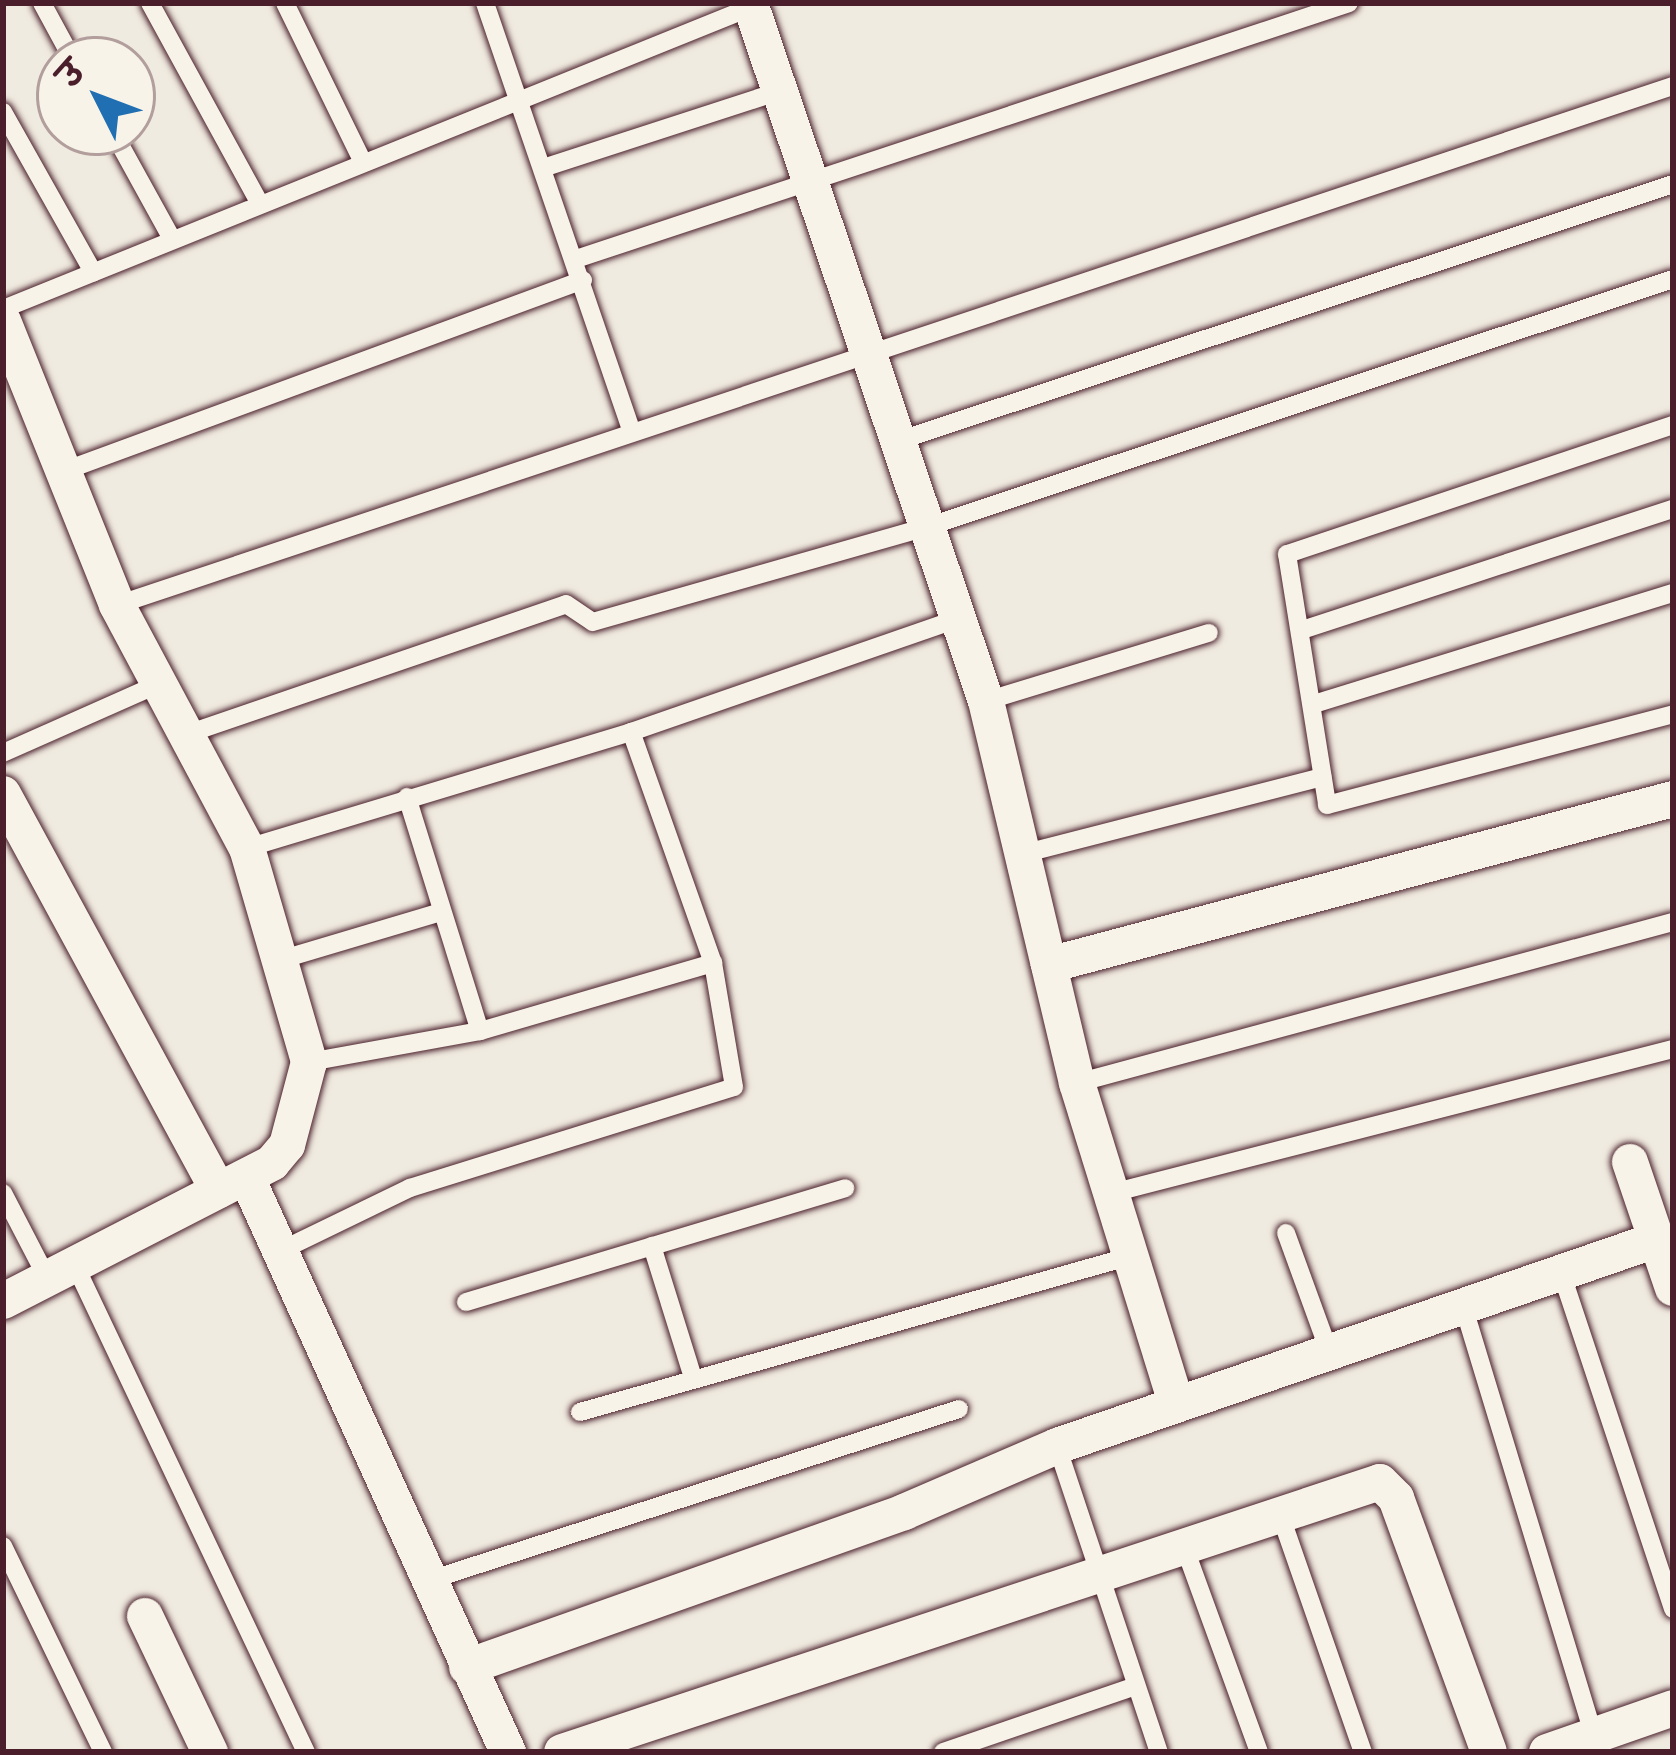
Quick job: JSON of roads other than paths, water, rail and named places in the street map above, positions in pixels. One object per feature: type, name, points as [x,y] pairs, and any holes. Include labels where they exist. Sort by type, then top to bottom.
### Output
[{"type":"street","points":[[755,4],[809,179],[986,701],[1026,853],[1077,1083],[1176,1403]]},
{"type":"street","points":[[3,321],[117,605],[159,684],[193,732],[248,848],[309,1062],[287,1145],[232,1184],[3,1301]]},
{"type":"street","points":[[3,794],[276,1253],[508,1752]]},
{"type":"street","points":[[1049,965],[1673,799]]},
{"type":"street","points":[[1630,1162],[1673,1288]]},
{"type":"street","points":[[467,1666],[904,1512],[1057,1446],[1176,1403],[1656,1240]]},
{"type":"street","points":[[562,1752],[1369,1484],[1389,1487],[1489,1752]]},
{"type":"street","points":[[145,1616],[210,1752]]},
{"type":"street","points":[[1547,1752],[1596,1744],[1673,1708]]},
{"type":"lane","points":[[42,3],[60,36]]},
{"type":"lane","points":[[150,3],[260,204]]},
{"type":"lane","points":[[285,3],[363,162]]},
{"type":"lane","points":[[484,3],[524,97],[631,429]]},
{"type":"lane","points":[[576,259],[1349,3]]},
{"type":"lane","points":[[3,309],[755,4]]},
{"type":"lane","points":[[117,605],[631,429],[1673,86]]},
{"type":"lane","points":[[546,167],[780,91]]},
{"type":"lane","points":[[3,112],[93,272]]},
{"type":"lane","points":[[126,156],[172,239]]},
{"type":"lane","points":[[898,441],[1673,184]]},
{"type":"lane","points":[[193,732],[566,604],[593,622],[927,527],[1673,279]]},
{"type":"lane","points":[[64,471],[583,280]]},
{"type":"lane","points":[[1673,424],[1296,545],[1287,554],[1322,777],[1331,806],[1673,714]]},
{"type":"lane","points":[[1302,630],[1673,509]]},
{"type":"lane","points":[[1314,704],[1673,593]]},
{"type":"lane","points":[[248,848],[631,732],[958,619]]},
{"type":"lane","points":[[986,701],[1209,633]]},
{"type":"lane","points":[[3,753],[159,684]]},
{"type":"lane","points":[[276,1253],[410,1187],[730,1092],[713,963],[631,732]]},
{"type":"lane","points":[[1026,853],[1322,777]]},
{"type":"lane","points":[[407,797],[479,1031]]},
{"type":"lane","points":[[283,959],[441,912]]},
{"type":"lane","points":[[1077,1083],[1673,922]]},
{"type":"lane","points":[[309,1062],[479,1031],[713,963]]},
{"type":"lane","points":[[1112,1193],[1673,1049]]},
{"type":"lane","points":[[466,1302],[845,1188]]},
{"type":"lane","points":[[3,1192],[60,1271],[307,1752]]},
{"type":"lane","points":[[1286,1233],[1329,1351]]},
{"type":"lane","points":[[652,1246],[693,1378]]},
{"type":"lane","points":[[580,1412],[1132,1256]]},
{"type":"lane","points":[[1561,1272],[1673,1609]]},
{"type":"lane","points":[[1463,1305],[1596,1744]]},
{"type":"lane","points":[[427,1581],[959,1409]]},
{"type":"lane","points":[[1057,1446],[1096,1575],[1159,1752]]},
{"type":"lane","points":[[1280,1514],[1364,1752]]},
{"type":"lane","points":[[3,1546],[103,1752]]},
{"type":"lane","points":[[1184,1546],[1259,1752]]},
{"type":"lane","points":[[943,1752],[1136,1686]]}]
